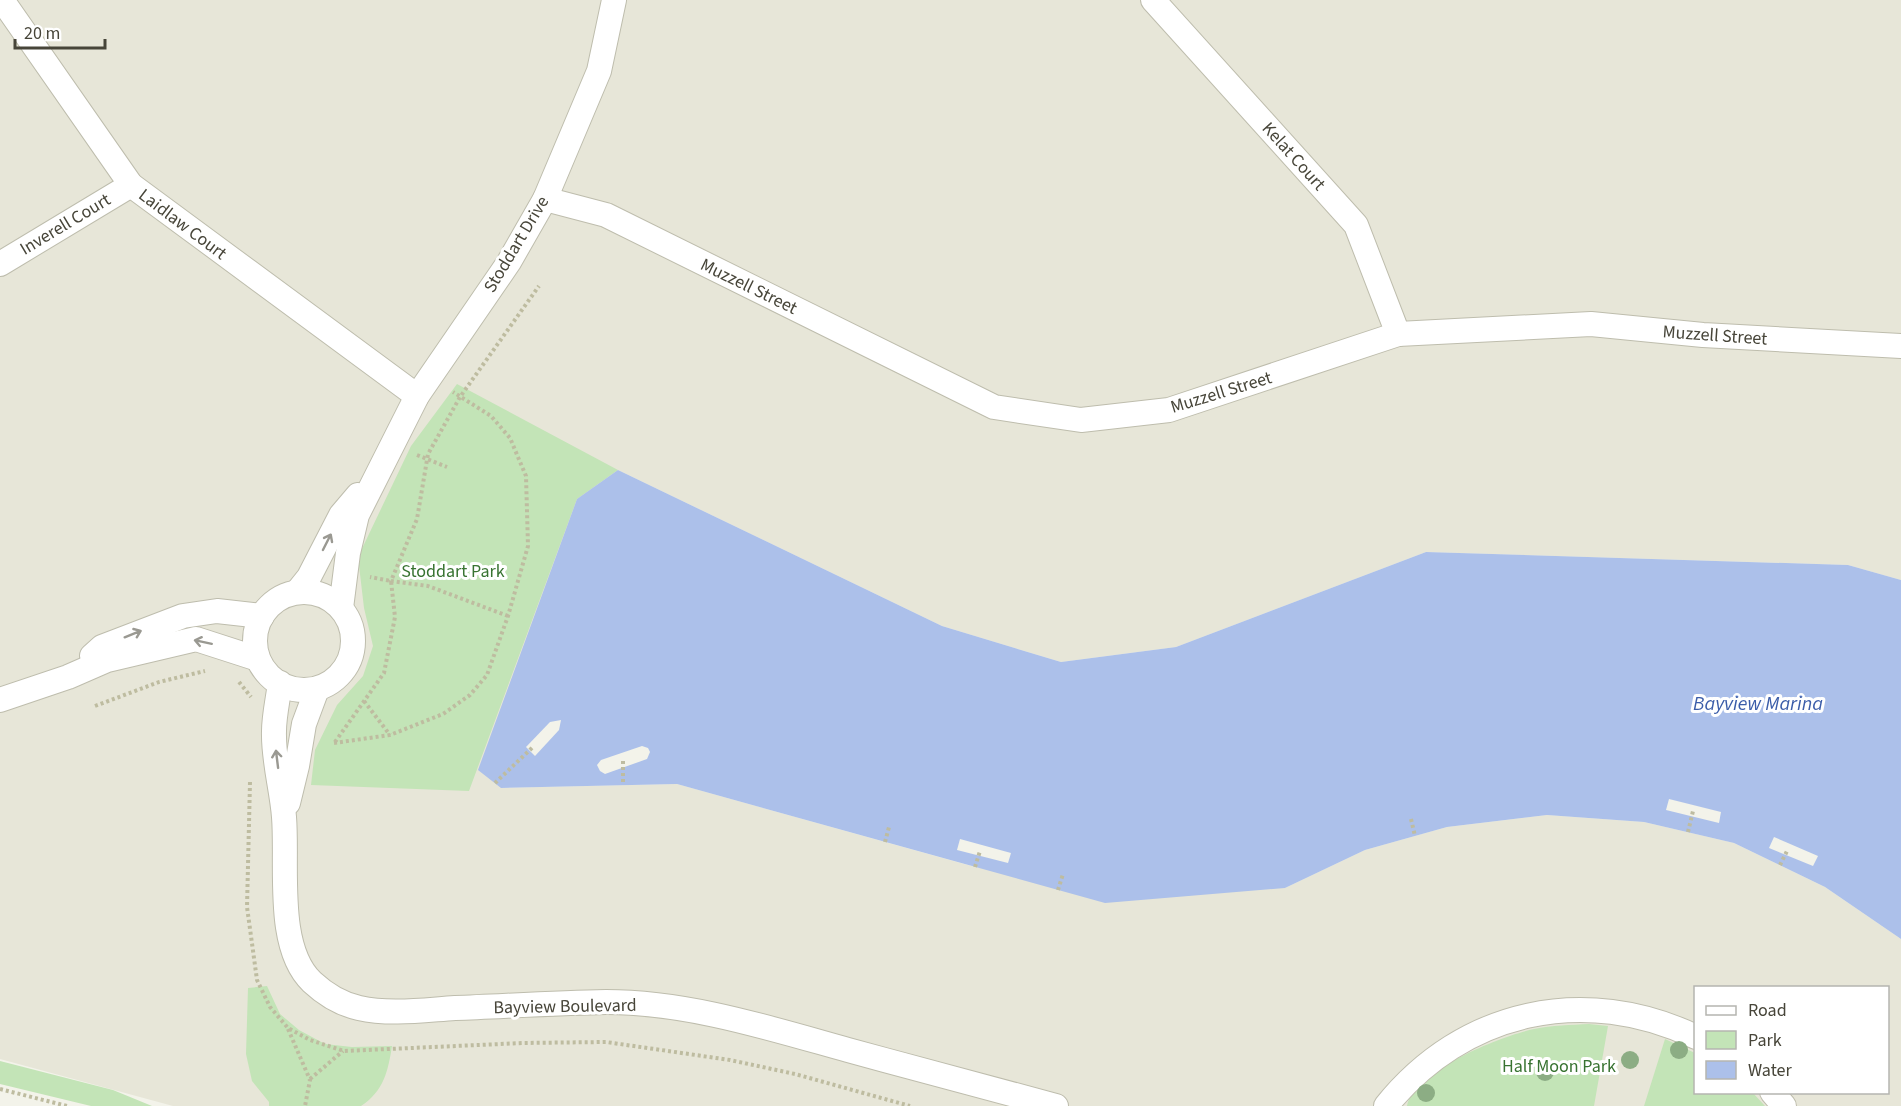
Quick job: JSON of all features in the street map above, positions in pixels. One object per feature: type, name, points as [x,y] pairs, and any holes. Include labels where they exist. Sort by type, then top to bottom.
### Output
[{"type":"street","name":"Laidlaw Court","points":[[2,0],[131,185],[423,387]]},
{"type":"street","name":"Stoddart Drive","points":[[341,608],[345,572],[357,515],[423,387],[508,262],[545,199],[599,71],[614,0]]},
{"type":"street","name":"Kelat Court","points":[[1153,0],[1356,225],[1398,334]]},
{"type":"street","name":"Inverell Court","points":[[0,264],[131,185]]},
{"type":"street","name":"Muzzell Street","points":[[545,199],[606,215],[993,407],[1082,420],[1169,410],[1398,334],[1591,324],[1703,335],[1901,346]]},
{"type":"street","name":"Stoddart Drive","points":[[297,592],[309,577],[341,515],[380,471]]},
{"type":"street","points":[[0,700],[68,677],[107,660],[196,639],[258,659],[280,683],[298,690],[317,688],[335,680],[348,664],[353,645],[351,625],[341,608],[329,598],[313,592],[297,592],[277,600],[262,616],[255,637],[258,659]]},
{"type":"street","points":[[68,677],[102,647],[183,616],[217,611],[262,616]]},
{"type":"street","name":"Bayview Boulevard","points":[[280,683],[274,732],[284,817],[287,912],[296,958],[310,980],[323,992],[340,1002],[357,1008],[396,1011],[617,1002],[667,1007],[716,1015],[774,1029],[1056,1106]]},
{"type":"street","name":"Bayview Boulevard","points":[[284,817],[304,724],[317,688]]},
{"type":"street","points":[[1386,1106],[1404,1083],[1451,1045],[1475,1033],[1528,1016],[1553,1012],[1605,1011],[1662,1022],[1694,1037]]},
{"type":"street","points":[[1774,1094],[1784,1106]]},
{"type":"path","points":[[334,743],[384,673],[395,617],[391,581],[417,519],[428,454],[460,397],[539,286]]},
{"type":"path","points":[[302,737],[334,743],[390,735],[443,714],[470,695],[486,675],[508,616],[528,546],[526,476],[510,438],[492,416],[460,397],[423,387]]},
{"type":"path","points":[[345,572],[428,586],[508,616]]},
{"type":"path","points":[[95,706],[159,682],[209,670]]},
{"type":"path","points":[[232,674],[251,696],[254,729],[274,732]]},
{"type":"path","points":[[364,701],[390,735]]},
{"type":"path","points":[[495,783],[534,746]]},
{"type":"path","points":[[623,761],[623,785]]},
{"type":"path","points":[[250,775],[247,907],[254,965],[262,992],[270,1007],[288,1028],[310,1080]]},
{"type":"path","points":[[1688,832],[1693,812]]},
{"type":"path","points":[[1411,819],[1415,836]]},
{"type":"path","points":[[885,842],[889,827]]},
{"type":"path","points":[[1780,865],[1787,851]]},
{"type":"path","points":[[975,867],[980,852]]},
{"type":"path","points":[[1058,890],[1063,874]]},
{"type":"path","points":[[288,1028],[310,1040],[344,1051],[523,1042],[606,1042],[730,1059],[795,1074],[910,1106]]},
{"type":"path","points":[[305,1106],[310,1080],[344,1051]]},
{"type":"path","points":[[0,1089],[67,1106]]},
{"type":"shaded area","points":[[0,0],[1901,0],[1901,580],[1848,565],[1426,552],[1176,647],[1061,662],[942,626],[618,470],[502,788],[677,784],[975,867],[1285,888],[1365,850],[1447,827],[1547,815],[1644,822],[1734,843],[1825,887],[1901,939],[1901,1106],[173,1106],[0,1059]]},
{"type":"green space","name":"Stoddart Park","points":[[457,384],[618,470],[577,499],[469,791],[311,785],[315,750],[337,705],[363,676],[373,646],[364,608],[358,557],[411,446]]},
{"type":"green space","points":[[267,986],[280,1014],[299,1030],[325,1044],[352,1047],[392,1046],[384,1080],[369,1100],[361,1106],[269,1106],[269,1102],[252,1081],[246,1054],[248,988]]},
{"type":"green space","name":"Half Moon Park","points":[[1589,1024],[1608,1026],[1594,1106],[1407,1106],[1413,1093],[1426,1080],[1442,1068],[1481,1047],[1534,1029]]},
{"type":"green space","name":"Half Moon Park","points":[[1665,1039],[1694,1053],[1694,1094],[1754,1094],[1765,1106],[1644,1106]]},
{"type":"green space","points":[[0,1061],[113,1090],[152,1106],[91,1106],[0,1084]]},
{"type":"water","name":"Bayview Marina","points":[[618,470],[942,626],[1061,662],[1176,647],[1426,552],[1848,565],[1901,580],[1901,939],[1825,887],[1734,843],[1644,822],[1547,815],[1447,827],[1365,850],[1285,888],[1105,903],[677,784],[501,788],[478,770],[577,499]]},
{"type":"pier","points":[[561,720],[559,730],[535,756],[526,747],[550,722]]},
{"type":"pier","points":[[642,746],[648,748],[650,752],[647,759],[605,774],[600,771],[597,765],[601,760]]},
{"type":"pier","points":[[1669,799],[1721,812],[1719,823],[1666,810]]},
{"type":"pier","points":[[1774,837],[1818,856],[1813,866],[1769,848]]},
{"type":"pier","points":[[960,839],[1011,853],[1008,863],[957,850]]}]
